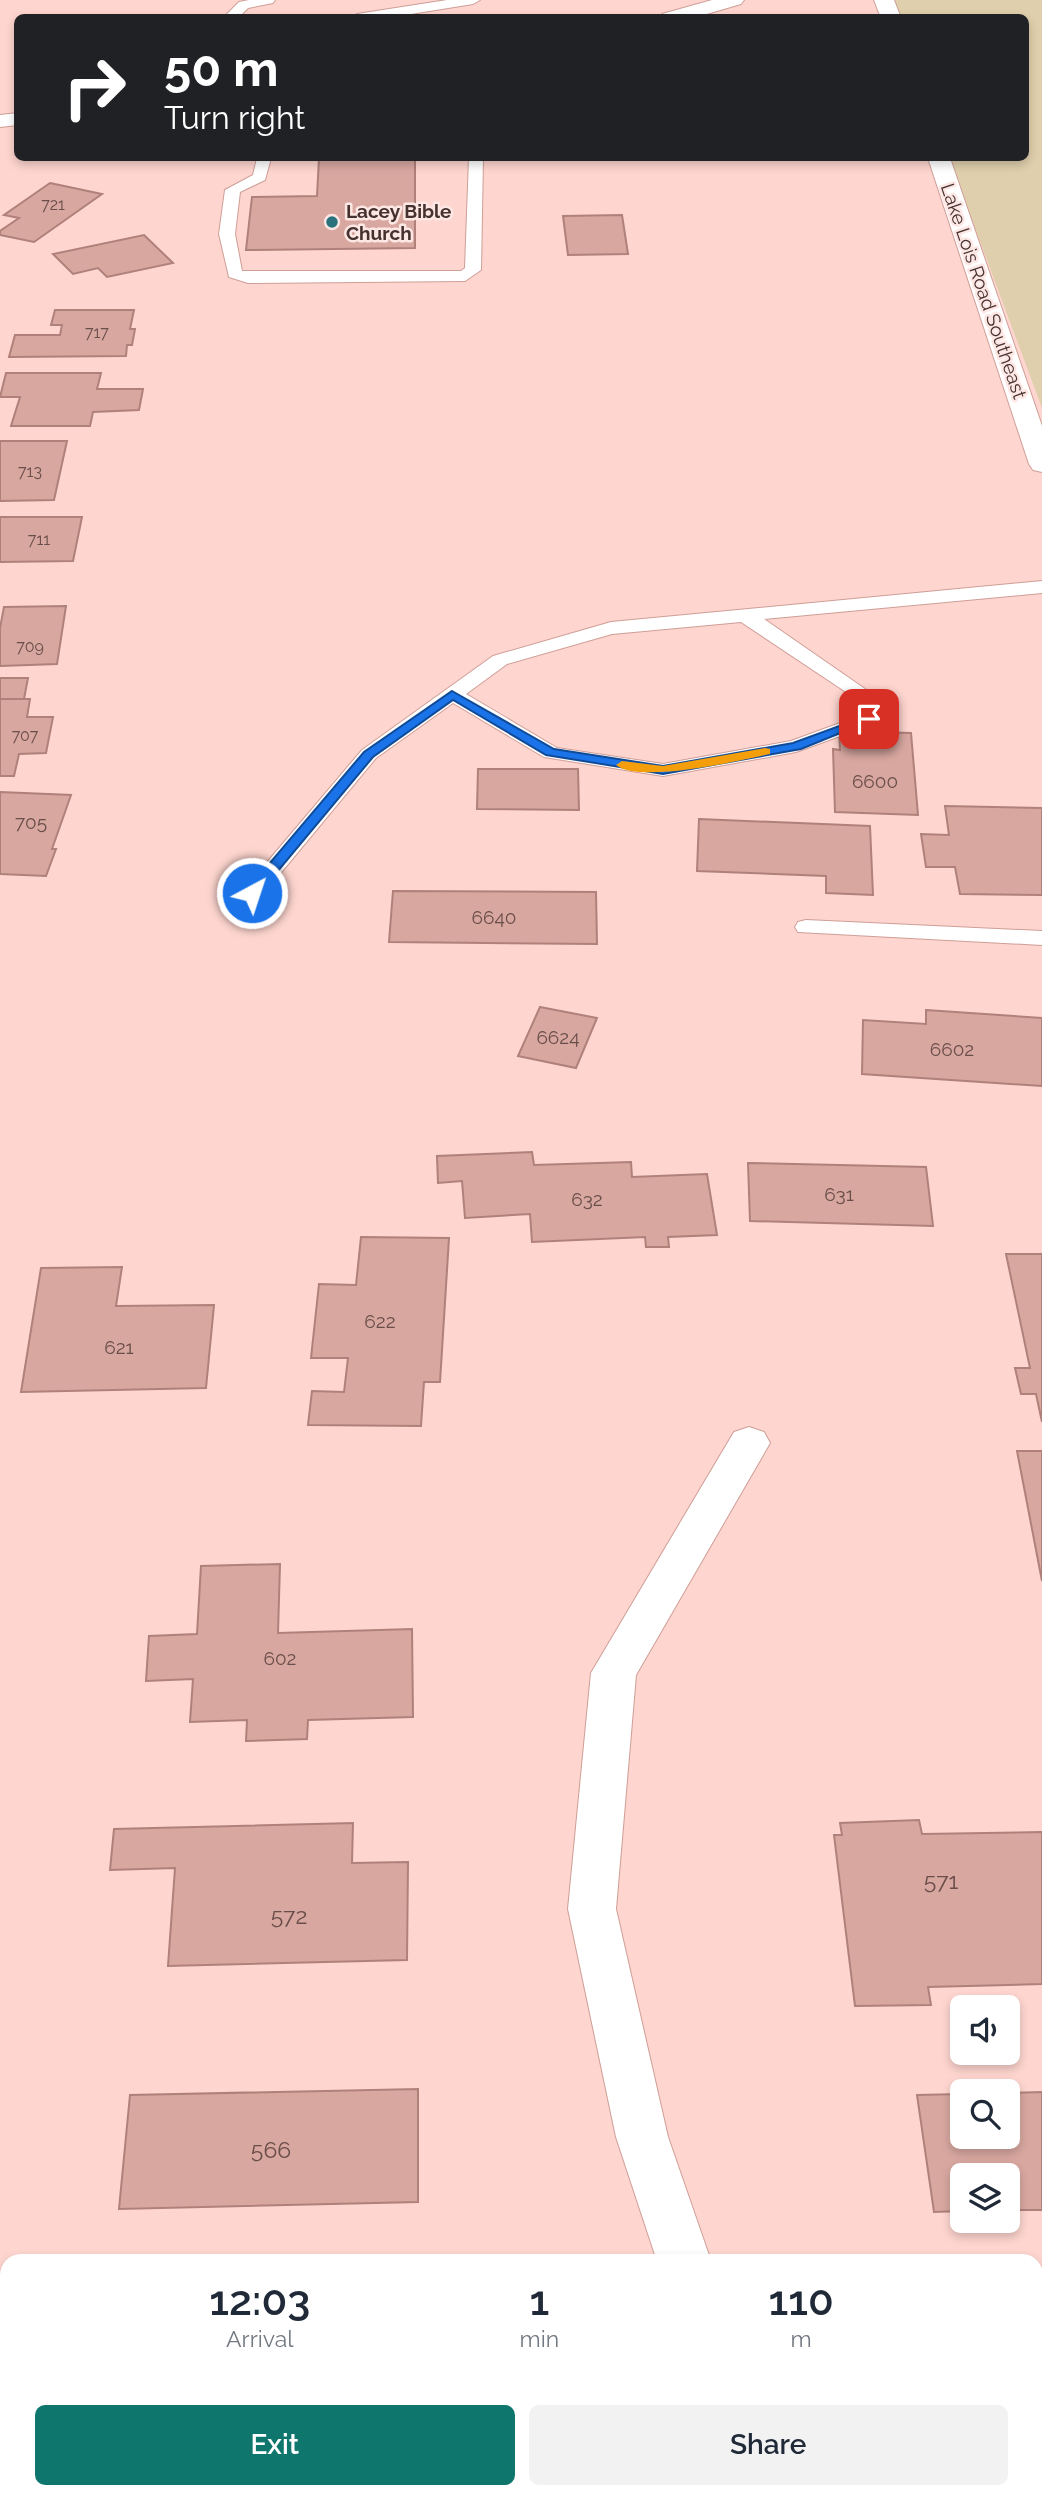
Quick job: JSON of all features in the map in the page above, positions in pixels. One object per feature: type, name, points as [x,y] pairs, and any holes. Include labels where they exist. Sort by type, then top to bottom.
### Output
[{"type":"street","points":[[683,14],[734,0]]},
{"type":"street","name":"Lake Lois Road Southeast","points":[[940,161],[1042,464]]},
{"type":"street","points":[[682,2254],[642,2137],[592,1909],[614,1673],[749,1443]]},
{"type":"lane","points":[[234,14],[244,5],[268,0]]},
{"type":"lane","points":[[363,0],[378,14],[473,0]]},
{"type":"lane","points":[[263,161],[260,177],[233,190],[227,234],[235,274],[248,278],[464,276],[473,270],[476,161]]},
{"type":"lane","points":[[252,893],[369,754],[500,660],[611,628],[1042,587]]},
{"type":"lane","points":[[452,694],[551,753],[663,770],[796,746],[869,719],[868,698],[743,614]]},
{"type":"lane","points":[[806,927],[1042,938]]},
{"type":"shaded area","points":[[891,0],[1042,0],[1042,408],[950,161],[1029,161],[1029,14],[897,14]]},
{"type":"building","name":"Lacey Bible Church","points":[[319,161],[415,161],[415,248],[246,250],[252,197],[317,196]]},
{"type":"building","points":[[50,183],[102,194],[34,242],[0,235],[0,231],[19,218],[4,215]]},
{"type":"building","points":[[622,215],[628,254],[568,255],[563,216]]},
{"type":"building","points":[[144,235],[173,263],[107,277],[98,268],[73,274],[53,254]]},
{"type":"building","points":[[55,310],[134,310],[130,329],[135,329],[132,345],[127,345],[126,356],[9,357],[15,335],[60,335],[62,325],[51,325]]},
{"type":"building","points":[[6,373],[101,373],[97,389],[143,389],[139,410],[93,412],[90,426],[11,426],[20,397],[0,397]]},
{"type":"building","points":[[0,441],[67,441],[54,500],[0,501]]},
{"type":"building","points":[[0,517],[82,517],[73,561],[0,562]]},
{"type":"building","points":[[66,606],[57,664],[0,666],[0,628],[4,607]]},
{"type":"building","points":[[0,678],[28,678],[24,699],[0,699]]},
{"type":"building","points":[[0,699],[30,699],[27,717],[53,717],[46,753],[19,754],[14,776],[0,776]]},
{"type":"building","points":[[839,731],[911,733],[918,815],[835,812],[833,749],[840,750]]},
{"type":"building","points":[[478,769],[578,769],[579,810],[477,809]]},
{"type":"building","points":[[0,792],[71,795],[52,849],[56,849],[46,876],[0,874]]},
{"type":"building","points":[[945,806],[1042,808],[1042,895],[960,894],[955,867],[926,867],[921,834],[949,835]]},
{"type":"building","points":[[699,819],[870,826],[873,895],[826,893],[826,876],[697,871]]},
{"type":"building","points":[[393,891],[596,892],[597,944],[389,942]]},
{"type":"building","points":[[540,1007],[597,1018],[576,1068],[518,1056]]},
{"type":"building","points":[[926,1010],[1042,1018],[1042,1086],[862,1074],[863,1020],[926,1024]]},
{"type":"building","points":[[532,1152],[534,1165],[631,1162],[632,1177],[707,1174],[717,1235],[668,1237],[669,1247],[646,1247],[645,1237],[532,1242],[530,1214],[465,1218],[462,1181],[438,1183],[437,1156]]},
{"type":"building","points":[[748,1163],[926,1167],[933,1226],[750,1221]]},
{"type":"building","points":[[361,1237],[449,1238],[440,1382],[424,1382],[421,1426],[308,1425],[312,1391],[344,1392],[348,1358],[311,1358],[319,1284],[356,1285]]},
{"type":"building","points":[[1006,1254],[1042,1254],[1042,1422],[1036,1394],[1021,1394],[1015,1368],[1030,1368]]},
{"type":"building","points":[[122,1267],[116,1306],[214,1305],[206,1388],[21,1392],[41,1268]]},
{"type":"building","points":[[1017,1451],[1042,1451],[1042,1581]]},
{"type":"building","points":[[280,1564],[278,1633],[412,1629],[413,1717],[308,1720],[307,1739],[246,1741],[247,1720],[190,1722],[193,1679],[146,1681],[149,1636],[197,1634],[201,1566]]},
{"type":"building","points":[[919,1820],[922,1834],[1042,1832],[1042,1984],[928,1987],[931,2005],[855,2006],[834,1835],[842,1835],[840,1823]]},
{"type":"building","points":[[353,1823],[352,1863],[408,1862],[407,1960],[168,1966],[175,1868],[110,1870],[114,1829]]},
{"type":"building","points":[[418,2089],[418,2202],[119,2209],[130,2095]]},
{"type":"building","points":[[1042,2092],[1042,2210],[1020,2210],[1020,2163],[950,2163],[950,2211],[934,2212],[917,2095],[950,2094],[950,2149],[1020,2149],[1020,2093]]},
{"type":"slow traffic","points":[[622,765],[663,770],[765,751]]},
{"type":"place","name":"Lacey Bible Church","points":[[332,222]]},
{"type":"route","points":[[252,893],[369,754],[452,694],[551,753],[663,770],[796,746],[869,719]]}]
